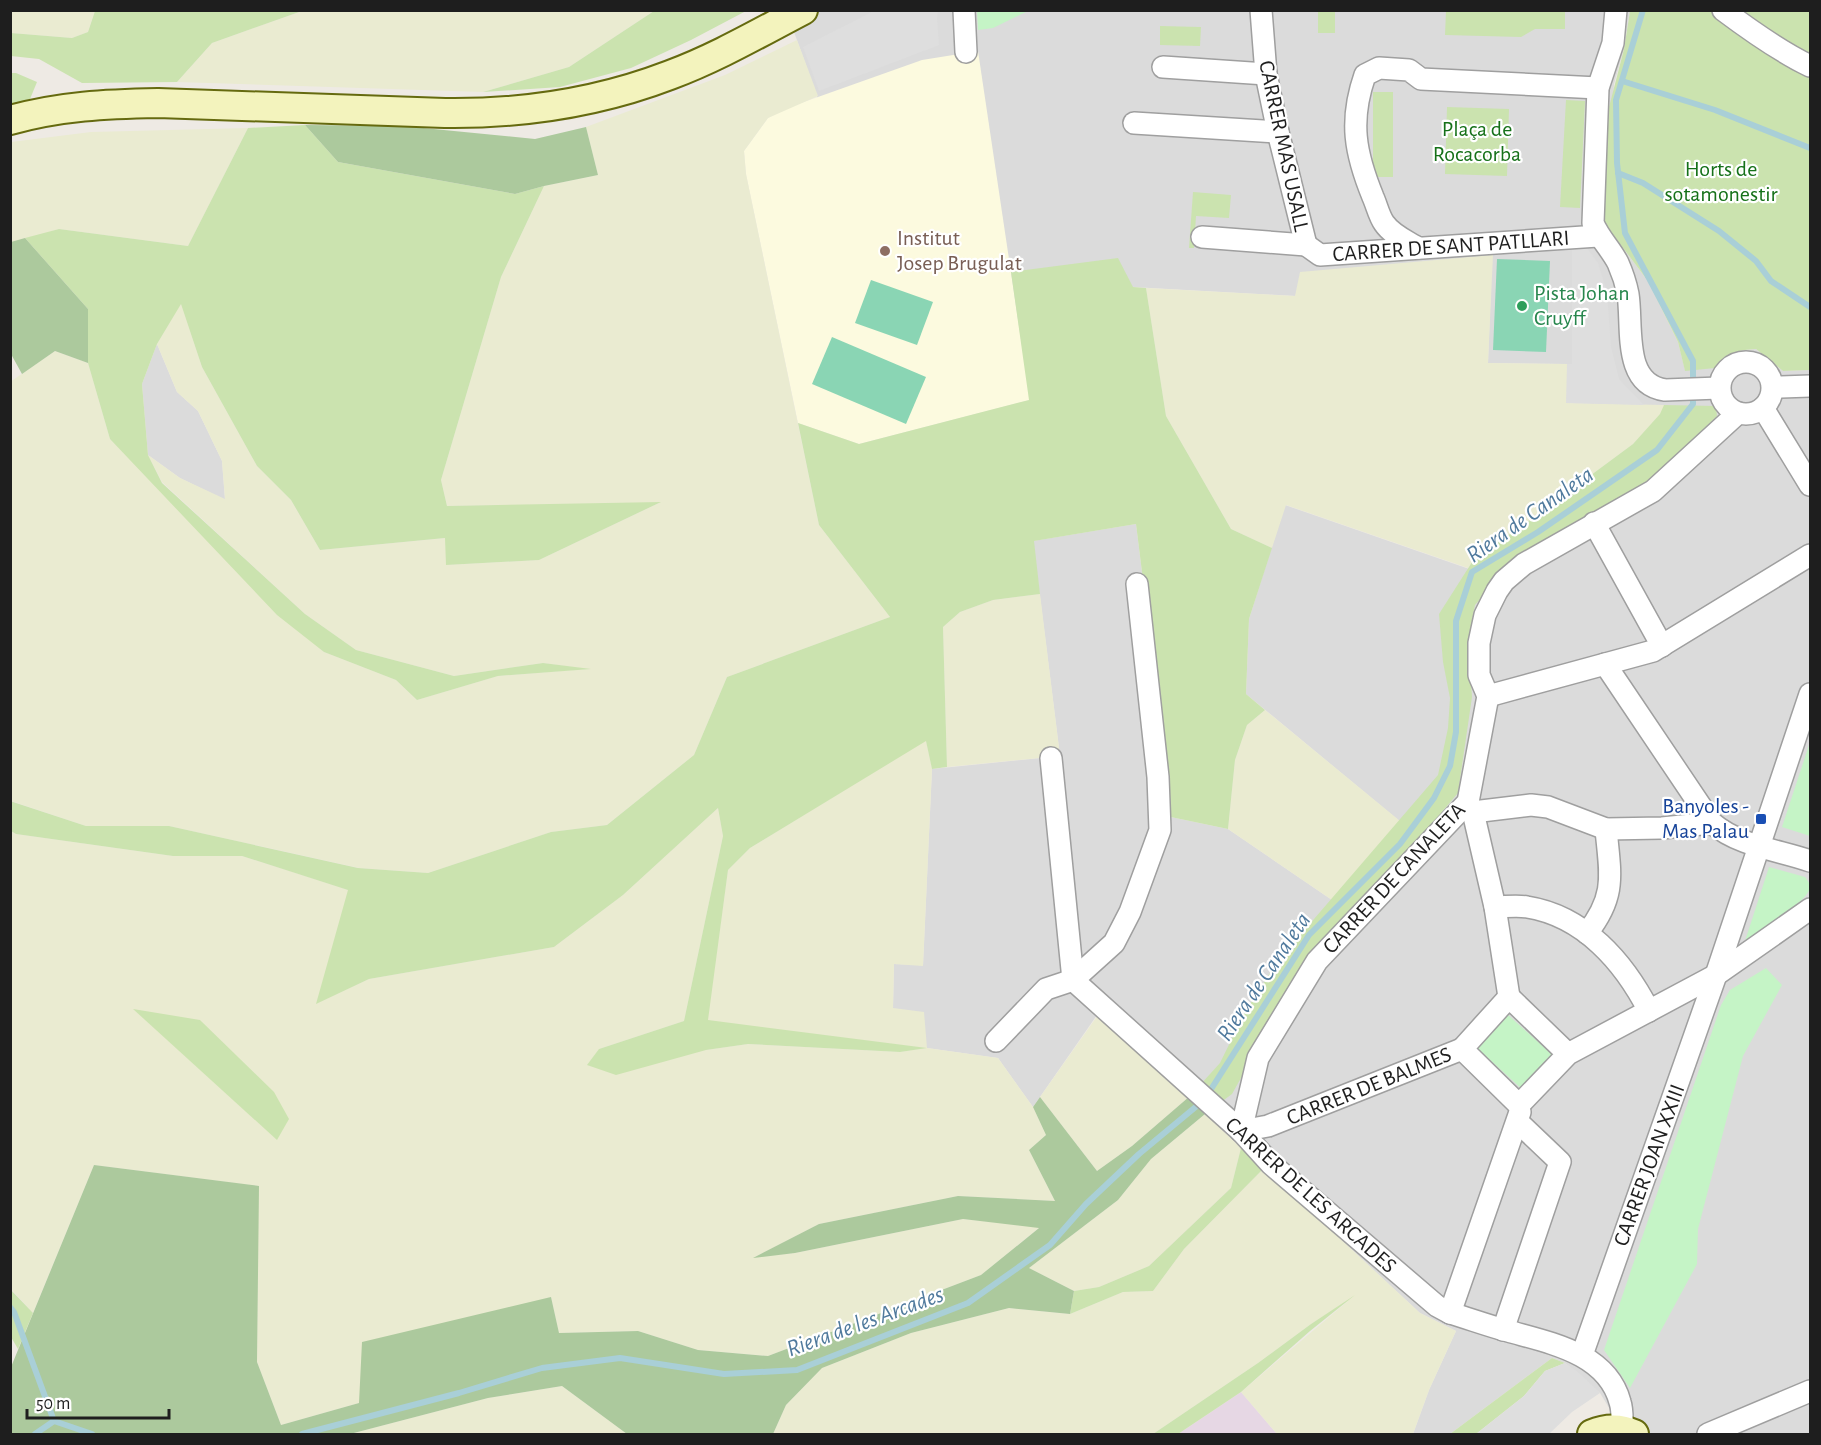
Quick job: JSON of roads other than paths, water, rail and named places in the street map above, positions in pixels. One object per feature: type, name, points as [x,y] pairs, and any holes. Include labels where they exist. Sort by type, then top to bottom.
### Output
[{"type":"street","points":[[10,120],[83,105],[158,103],[491,114],[537,110],[627,90],[671,75],[714,56],[803,10]]},
{"type":"street","points":[[964,10],[966,52]]},
{"type":"street","name":"CARRER MAS USALL","points":[[1261,10],[1266,74],[1306,245]]},
{"type":"street","points":[[1616,10],[1613,43],[1598,88],[1593,223],[1598,236],[1617,262],[1628,293],[1633,356],[1636,370],[1645,383],[1656,389],[1665,390],[1719,388]]},
{"type":"street","points":[[1723,10],[1753,33],[1810,66]]},
{"type":"street","points":[[1163,67],[1266,74]]},
{"type":"street","points":[[1418,248],[1396,235],[1385,224],[1368,184],[1357,147],[1354,121],[1357,98],[1365,75],[1379,68],[1403,69],[1409,70],[1421,79],[1598,88]]},
{"type":"street","points":[[1134,123],[1278,132]]},
{"type":"street","name":"CARRER DE SANT PATLLARI","points":[[1202,237],[1306,245],[1320,255],[1598,236]]},
{"type":"street","points":[[1810,386],[1771,391],[1751,414],[1738,413],[1724,403],[1719,388],[1724,373],[1736,363],[1744,361],[1759,364],[1771,391],[1810,484]]},
{"type":"street","name":"CARRER DE CANALETA","points":[[1241,1131],[1258,1058],[1317,962],[1470,807],[1488,696],[1479,675],[1479,643],[1485,615],[1497,591],[1504,581],[1524,564],[1653,490],[1738,413]]},
{"type":"street","points":[[1594,523],[1662,646]]},
{"type":"street","points":[[1488,696],[1653,651],[1810,555]]},
{"type":"street","points":[[996,1041],[1047,989],[1073,980],[1114,943],[1130,912],[1160,830],[1158,777],[1137,584]]},
{"type":"street","points":[[1605,664],[1712,824],[1727,834],[1758,846],[1810,861]]},
{"type":"street","name":"CARRER JOAN XXIII","points":[[1581,1355],[1716,975],[1810,694]]},
{"type":"street","points":[[1051,758],[1073,980]]},
{"type":"street","points":[[1568,1054],[1509,997],[1495,907],[1470,807],[1531,805],[1548,807],[1606,829],[1712,824]]},
{"type":"street","points":[[1587,933],[1600,916],[1608,898],[1610,872],[1606,829]]},
{"type":"street","points":[[1495,907],[1524,906],[1544,910],[1567,919],[1587,933],[1618,962],[1637,988],[1649,1011]]},
{"type":"street","points":[[1450,1313],[1519,1114],[1568,1054],[1716,975],[1810,909]]},
{"type":"street","name":"CARRER DE LES ARCADES","points":[[1073,980],[1241,1131],[1271,1164],[1437,1306],[1450,1313],[1503,1330],[1559,1345],[1581,1355],[1600,1370],[1620,1400],[1628,1432]]},
{"type":"street","points":[[1503,1330],[1560,1162],[1462,1049],[1509,997]]},
{"type":"street","name":"CARRER DE BALMES","points":[[1241,1131],[1268,1126],[1462,1049]]},
{"type":"street","points":[[1708,1434],[1810,1391]]},
{"type":"street","points":[[1592,1434],[1604,1430],[1628,1432]]},
{"type":"waterway","name":"Riera de Canaleta","points":[[1208,1094],[1309,935],[1400,844],[1434,798],[1450,766],[1456,732],[1456,621],[1472,572],[1538,532],[1657,450],[1693,404],[1693,361],[1625,233],[1617,163],[1616,100],[1643,10]]},
{"type":"waterway","points":[[1622,81],[1715,110],[1810,148]]},
{"type":"waterway","points":[[1618,173],[1643,183],[1719,231],[1756,261],[1771,281],[1810,307]]},
{"type":"waterway","name":"Riera de les Arcades","points":[[302,1434],[459,1393],[542,1368],[620,1358],[724,1374],[797,1370],[968,1303],[1050,1245],[1086,1204],[1139,1154],[1198,1105]]},
{"type":"waterway","points":[[10,1307],[14,1312],[54,1421]]},
{"type":"waterway","name":"Riera de les Arcades","points":[[54,1421],[92,1434]]},
{"type":"waterway","name":"Riera de les Arcades","points":[[35,1434],[54,1421]]},
{"type":"place","name":"Institut Josep Brugulat","points":[[885,251]]},
{"type":"place","name":"Pista Johan Cruyff","points":[[1522,306]]},
{"type":"place","name":"Banyoles - Mas Palau","points":[[1761,819]]},
{"type":"park label","name":"Plaça de Rocacorba","points":[[1477,142]]},
{"type":"park label","name":"Horts de sotamonestir","points":[[1721,182]]}]
